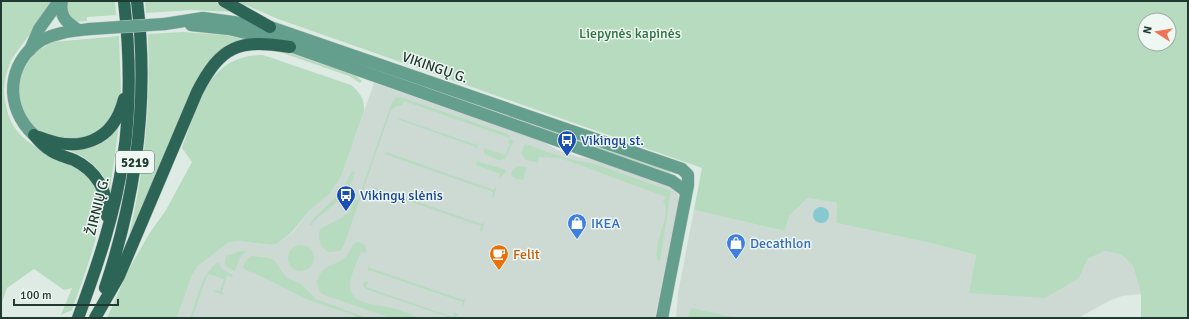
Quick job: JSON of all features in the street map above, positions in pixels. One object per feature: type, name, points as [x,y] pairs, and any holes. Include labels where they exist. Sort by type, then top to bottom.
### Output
[{"type":"highway","name":"ŽIRNIŲ G.","points":[[78,318],[118,189],[123,159],[126,131],[128,80],[124,1]]},
{"type":"highway","name":"ŽIRNIŲ G.","points":[[95,318],[119,246],[131,192],[136,159],[141,93],[136,1]]},
{"type":"highway","points":[[224,1],[270,27]]},
{"type":"highway","points":[[95,318],[118,276],[197,92],[212,65],[232,50],[246,45],[267,44],[290,47]]},
{"type":"highway","points":[[34,135],[56,144],[72,145],[82,144],[101,136],[114,123],[119,113],[128,80]]},
{"type":"highway","points":[[34,135],[51,151],[84,165],[98,181],[107,203],[104,238]]},
{"type":"main road","points":[[61,1],[62,16],[68,23],[78,30]]},
{"type":"main road","points":[[34,135],[19,117],[13,94],[16,73],[29,51],[39,29],[61,1]]},
{"type":"main road","name":"VIKINGŲ G.","points":[[169,23],[204,18],[270,27],[682,169]]},
{"type":"main road","points":[[29,51],[50,36],[67,31],[169,23]]},
{"type":"main road","name":"VIKINGŲ G.","points":[[169,23],[255,34],[672,181],[686,193]]},
{"type":"main road","points":[[672,181],[681,177],[682,169]]},
{"type":"main road","points":[[662,318],[686,193],[688,175],[682,169]]},
{"type":"shaded area","points":[[374,83],[540,140],[557,150],[578,157],[596,160],[674,188],[679,199],[655,318],[177,318],[192,275],[198,266],[228,243],[239,241],[270,245],[277,244],[293,232],[309,211],[335,186],[341,177]]},
{"type":"shaded area","points":[[808,198],[837,203],[836,223],[930,243],[976,255],[970,293],[1079,278],[1088,259],[1105,251],[1122,255],[1133,266],[1141,294],[1122,296],[1109,301],[1078,318],[676,318],[678,293],[694,210],[785,231],[789,216]]},
{"type":"green space","points":[[1,1],[54,1],[10,63],[4,87],[6,105],[13,124],[24,138],[38,148],[83,171],[94,182],[101,198],[102,208],[100,221],[86,270],[72,310],[61,315],[72,288],[64,290],[34,269],[7,288],[1,305]]},
{"type":"green space","points":[[65,1],[115,1],[116,15],[87,17],[87,21],[77,22],[66,15]]},
{"type":"green space","points":[[145,1],[214,1],[234,12],[191,10],[146,13]]},
{"type":"green space","name":"Liepynės kapinės","points":[[232,1],[1188,1],[1188,318],[1141,318],[1141,294],[1133,266],[1122,255],[1105,251],[1088,259],[1079,278],[1045,298],[969,293],[976,255],[930,243],[836,223],[837,203],[808,198],[789,216],[785,231],[694,210],[702,168],[278,19],[246,5],[239,5]]},
{"type":"green space","points":[[183,32],[224,35],[251,40],[209,62],[201,73],[125,252],[132,225],[145,144],[149,62],[148,34]]},
{"type":"green space","points":[[119,36],[121,94],[119,104],[103,129],[76,141],[42,134],[28,121],[20,104],[19,85],[21,74],[30,59],[37,51],[53,42]]},
{"type":"green space","points":[[275,48],[356,76],[362,81],[360,83],[349,76],[274,50]]},
{"type":"green space","points":[[263,55],[351,85],[359,93],[364,103],[364,111],[341,177],[330,193],[309,211],[292,232],[277,244],[270,245],[239,241],[228,243],[198,266],[192,275],[177,318],[107,318],[129,269],[149,234],[166,210],[192,162],[182,148],[200,100],[208,85],[217,73],[229,63],[244,57]]},
{"type":"green space","points":[[397,97],[404,98],[508,134],[510,138],[404,101],[402,106],[396,106],[391,110],[344,245],[340,251],[328,252],[320,242],[320,229],[343,217],[350,211],[354,200],[358,200],[392,102]]},
{"type":"green space","points":[[399,113],[398,118],[477,145],[479,140],[476,151],[476,147],[397,119],[395,124]]},
{"type":"green space","points":[[119,124],[110,190],[103,176],[89,161],[69,150],[74,150]]},
{"type":"green space","points":[[543,125],[671,170],[670,173],[542,129]]},
{"type":"green space","points":[[510,139],[513,140],[513,142],[505,159],[499,160],[484,154],[484,148],[505,155],[510,144],[508,143]]},
{"type":"green space","points":[[525,144],[569,159],[595,164],[671,191],[660,261],[657,259],[657,252],[666,213],[663,201],[666,197],[560,158],[539,157],[538,163],[526,160],[521,153]]},
{"type":"green space","points":[[387,147],[386,152],[494,190],[497,185],[494,197],[492,197],[493,192],[385,154],[383,159]]},
{"type":"green space","points":[[477,161],[506,170],[506,172],[499,179],[500,174],[476,165]]},
{"type":"green space","points":[[517,166],[527,167],[523,180],[514,178],[511,175],[512,171]]},
{"type":"green space","points":[[352,171],[355,172],[353,179],[344,195],[316,219],[312,225],[310,225],[314,218],[340,193]]},
{"type":"green space","points":[[375,182],[374,187],[482,224],[485,220],[482,231],[480,231],[481,226],[373,189],[371,193]]},
{"type":"green space","points":[[359,242],[364,244],[366,253],[361,252],[354,268],[350,284],[351,291],[354,296],[363,302],[396,309],[420,318],[391,318],[324,295],[319,291],[317,282],[323,271],[343,259],[349,253],[353,245]]},
{"type":"green space","points":[[301,245],[310,249],[314,258],[310,267],[301,271],[292,267],[288,258],[292,249]]},
{"type":"green space","points":[[241,251],[246,251],[239,259],[235,271],[227,267],[225,263],[226,256]]},
{"type":"green space","points":[[252,256],[274,260],[286,277],[301,284],[316,299],[367,318],[355,318],[356,316],[306,299],[246,270],[243,267],[247,259]]},
{"type":"green space","points":[[218,262],[223,270],[233,275],[232,277],[227,275],[222,292],[226,295],[214,292],[215,290],[220,291],[224,279],[208,274],[192,318],[190,318],[197,295],[207,273]]},
{"type":"green space","points":[[370,263],[370,268],[463,300],[466,296],[463,307],[463,302],[369,270],[367,274]]},
{"type":"green space","points":[[365,281],[368,282],[366,287],[453,317],[448,317],[366,289],[363,285]]},
{"type":"green space","points":[[691,308],[732,317],[688,318]]},
{"type":"green space","points":[[454,312],[459,315],[454,317]]},
{"type":"water","points":[[821,207],[828,212],[829,215],[824,222],[821,223],[814,218],[813,215],[818,208]]},
{"type":"place","name":"Vikingų st.","points":[[567,157]]},
{"type":"place","name":"Vikingų slėnis","points":[[346,212]]},
{"type":"place","name":"IKEA","points":[[577,240]]},
{"type":"place","name":"Decathlon","points":[[736,260]]},
{"type":"place","name":"Felit","points":[[499,271]]}]
